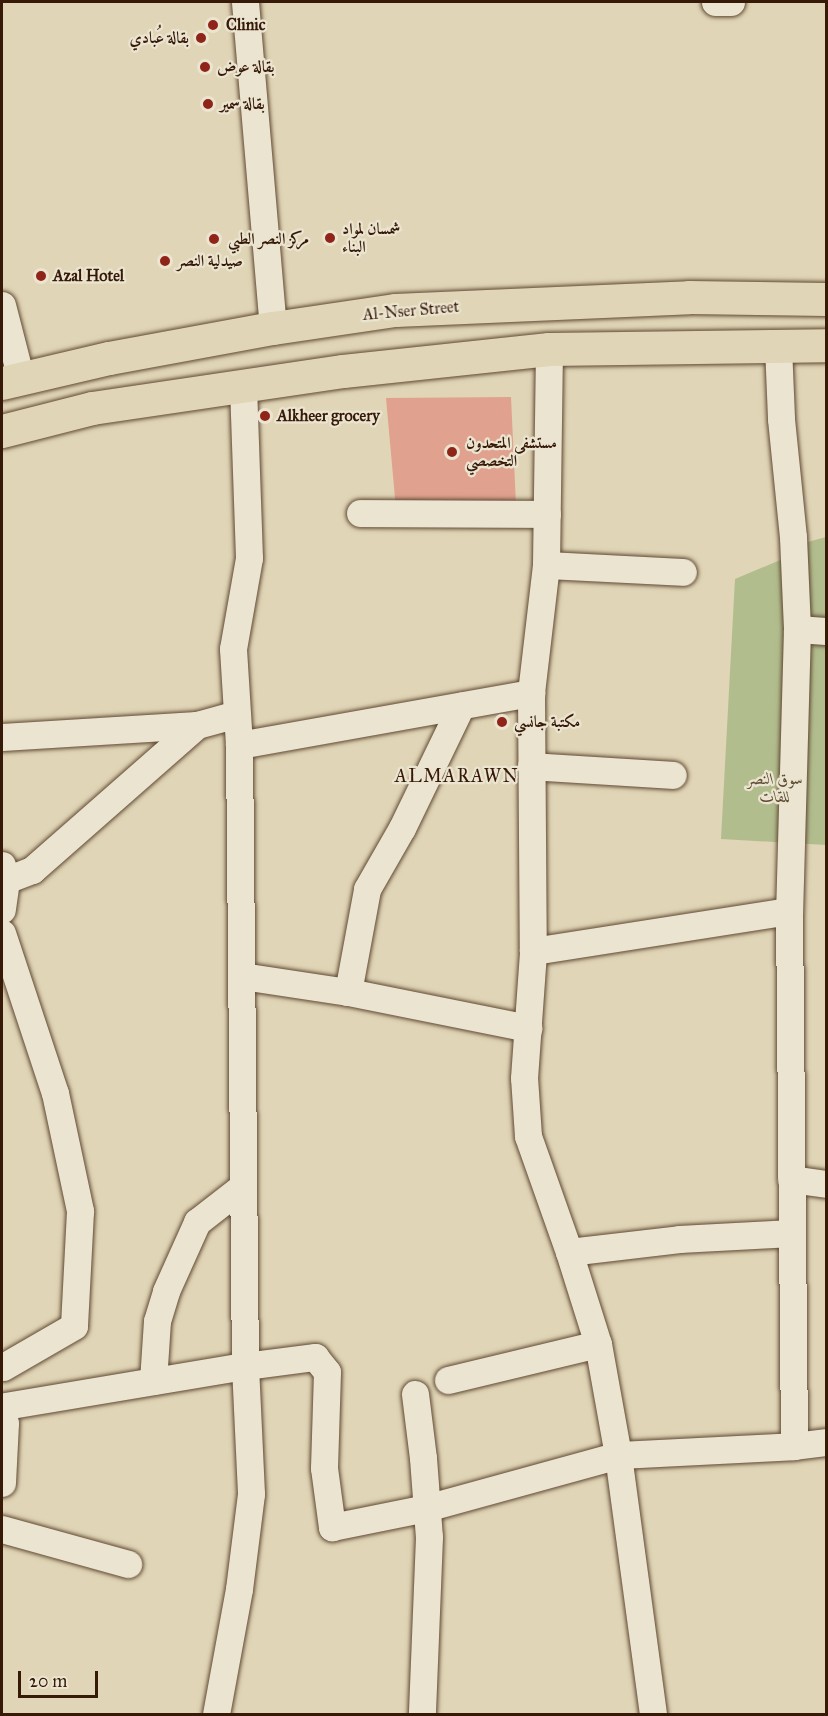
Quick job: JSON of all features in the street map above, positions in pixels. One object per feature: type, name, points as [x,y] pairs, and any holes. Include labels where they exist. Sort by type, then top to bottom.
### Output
[{"type":"main road","name":"Al-Nser Street","points":[[11,381],[109,358],[273,328],[395,310],[689,297],[826,299]]},
{"type":"main road","points":[[2,431],[93,408],[344,371],[549,349],[826,345]]},
{"type":"street","points":[[245,2],[273,328]]},
{"type":"street","points":[[715,2],[731,2]]},
{"type":"street","points":[[2,305],[11,381]]},
{"type":"street","points":[[778,346],[781,419],[793,537],[797,629],[789,911],[794,1446]]},
{"type":"street","points":[[549,349],[546,565],[531,693],[533,951],[524,1078],[528,1136],[569,1252],[598,1344],[618,1455],[653,1714]]},
{"type":"street","points":[[216,1714],[239,1589],[251,1494],[243,1186],[239,745],[233,649],[249,558],[243,386]]},
{"type":"street","points":[[360,513],[547,514]]},
{"type":"street","points":[[546,565],[683,572]]},
{"type":"street","points":[[797,629],[826,631]]},
{"type":"street","points":[[239,745],[531,693]]},
{"type":"street","points":[[348,992],[367,889],[402,828],[461,706]]},
{"type":"street","points":[[2,736],[197,725],[237,714]]},
{"type":"street","points":[[2,909],[4,872],[32,870],[197,725]]},
{"type":"street","points":[[531,766],[673,775]]},
{"type":"street","points":[[533,951],[789,911]]},
{"type":"street","points":[[2,933],[55,1093],[80,1211],[74,1326],[2,1365],[4,1418],[2,1483]]},
{"type":"street","points":[[242,976],[348,992],[528,1028]]},
{"type":"street","points":[[791,1179],[826,1184]]},
{"type":"street","points":[[153,1381],[157,1321],[166,1291],[197,1222],[243,1186]]},
{"type":"street","points":[[569,1252],[679,1239],[792,1233]]},
{"type":"street","points":[[448,1380],[598,1344]]},
{"type":"street","points":[[4,1418],[153,1381],[315,1358],[327,1372],[324,1468],[332,1527],[426,1508],[618,1455],[794,1446],[826,1442]]},
{"type":"street","points":[[415,1394],[429,1537],[422,1714]]},
{"type":"street","points":[[2,1529],[128,1564]]},
{"type":"green space","name":"سوق النصر للقات","points":[[826,537],[826,845],[721,839],[735,579],[785,558],[804,543]]},
{"type":"building","name":"مستشفى المتحدون التخصصي","points":[[511,397],[516,505],[396,509],[386,398]]},
{"type":"place","name":"Clinic","points":[[213,25]]},
{"type":"place","name":"بقالة عُبادي","points":[[201,38]]},
{"type":"place","name":"بقالة عوض","points":[[205,67]]},
{"type":"place","name":"بقالة سمير","points":[[208,104]]},
{"type":"place","name":"شمسان لمواد البناء","points":[[330,238]]},
{"type":"place","name":"مركز النصر الطبي","points":[[214,239]]},
{"type":"place","name":"صيدلية النصر","points":[[165,261]]},
{"type":"place","name":"Azal Hotel","points":[[41,276]]},
{"type":"place","name":"Alkheer grocery","points":[[265,416]]},
{"type":"place","name":"مستشفى المتحدون التخصصي","points":[[452,452]]},
{"type":"place","name":"مكتبة جانسي","points":[[502,722]]},
{"type":"district","name":"ALMARAWN","points":[[457,776]]}]
